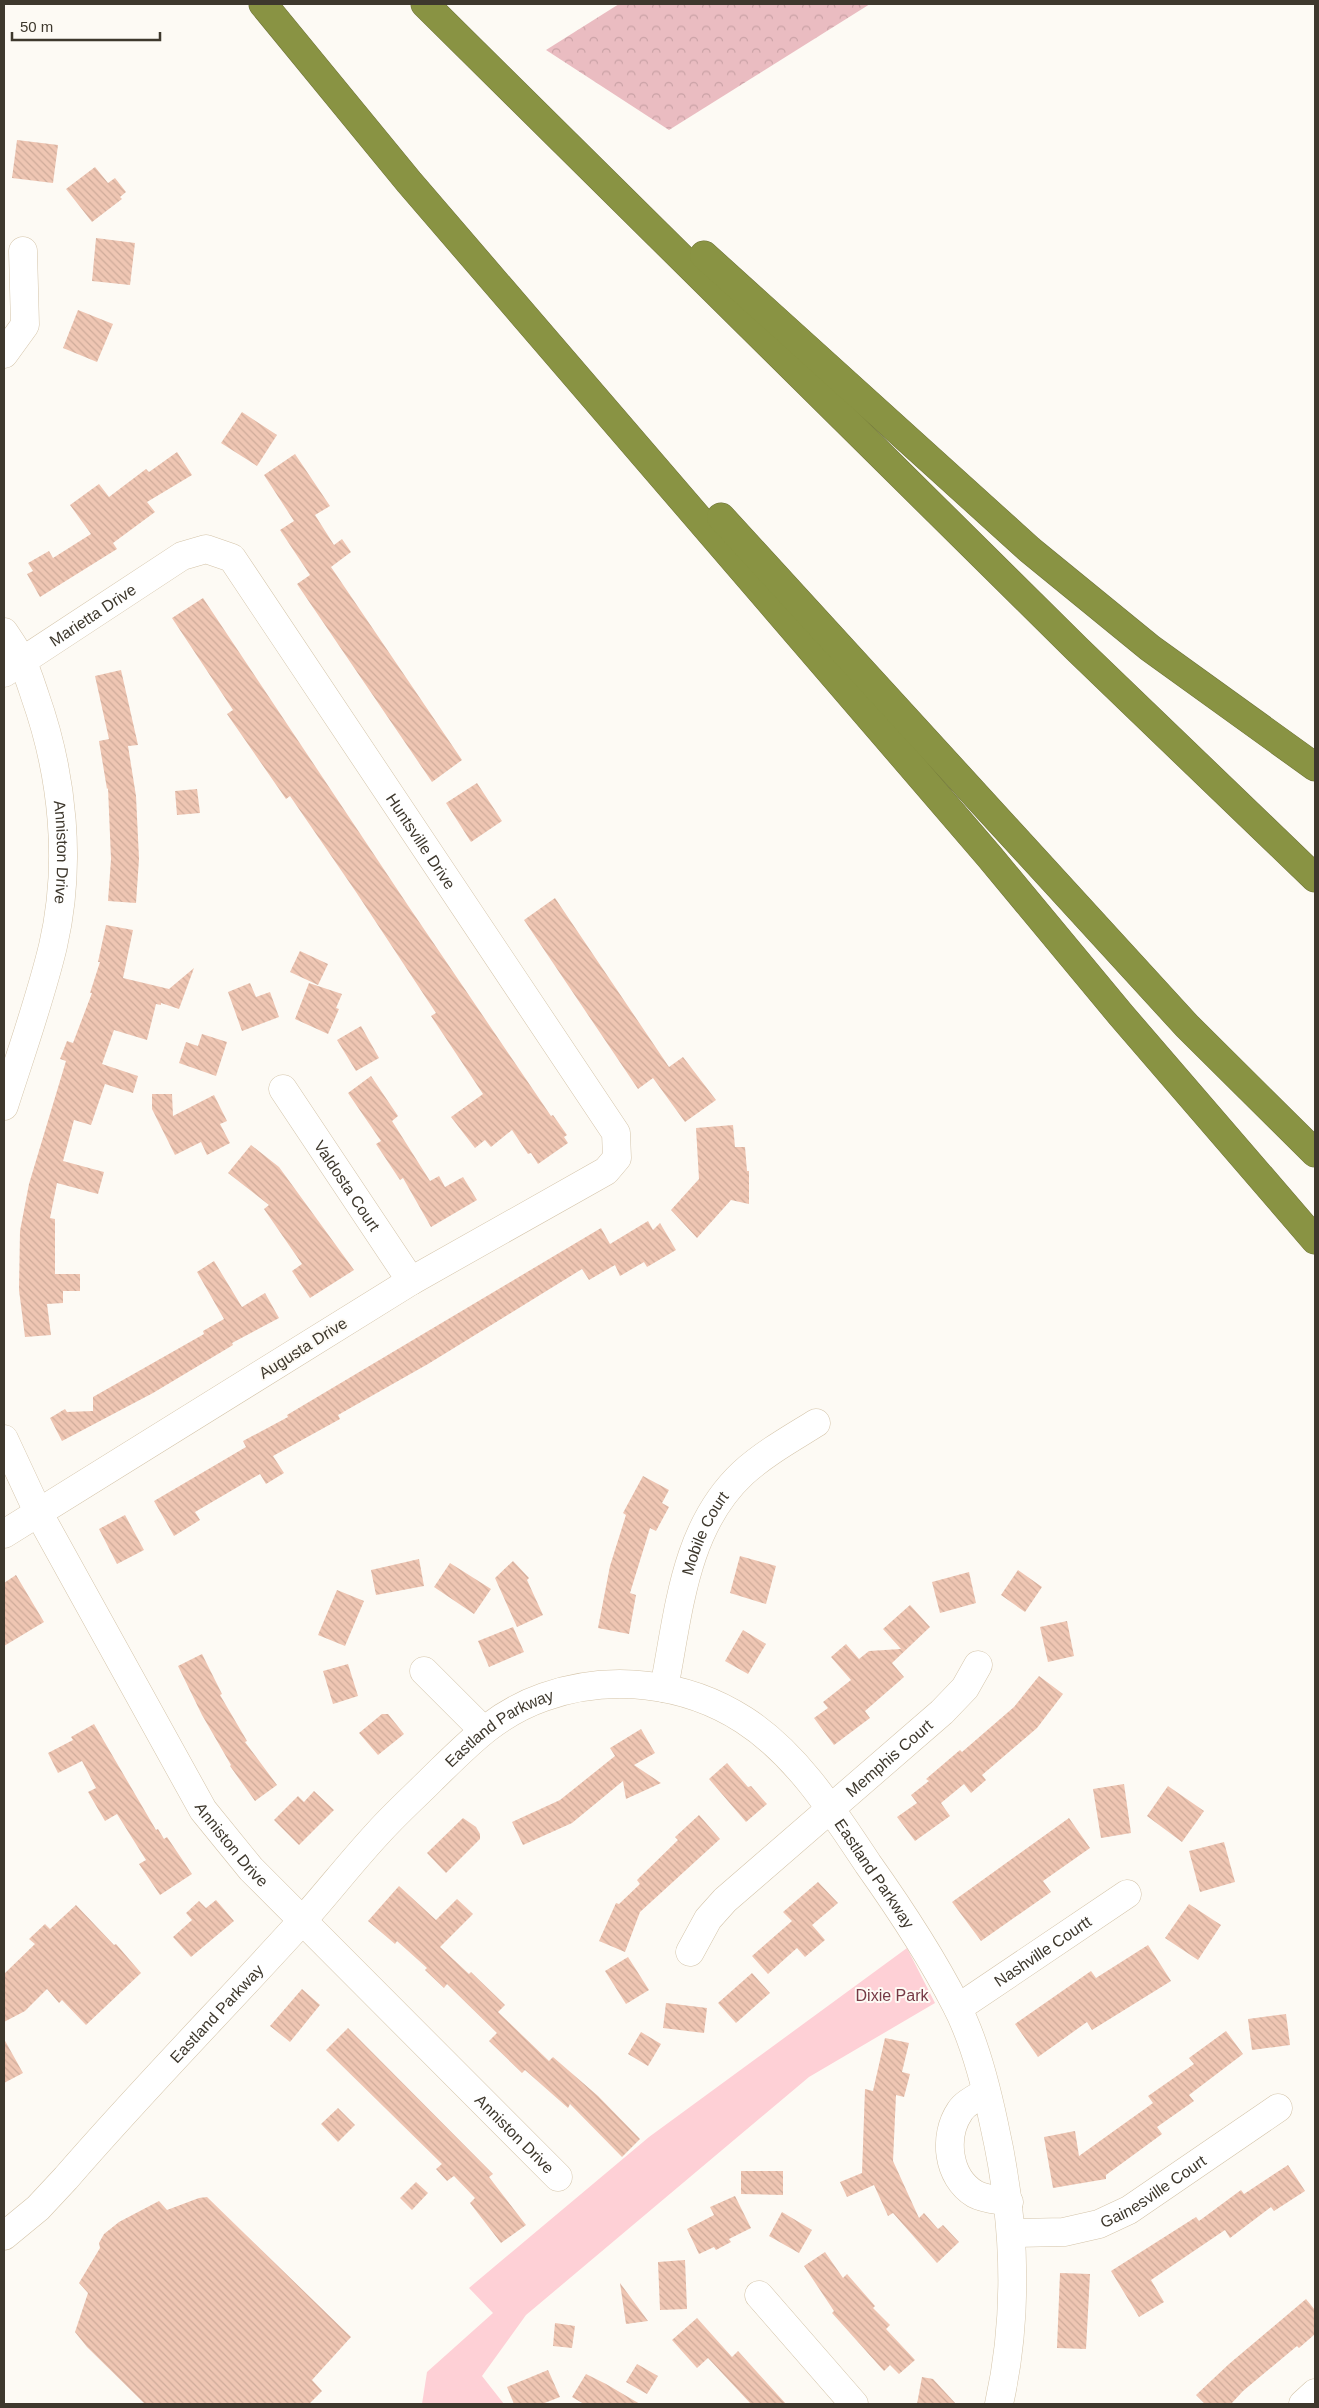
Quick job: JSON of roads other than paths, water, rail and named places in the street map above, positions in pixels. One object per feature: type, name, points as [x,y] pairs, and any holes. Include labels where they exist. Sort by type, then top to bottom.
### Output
[{"type":"highway","points":[[264,4],[330,83],[934,751],[1187,1026],[1315,1153]]},
{"type":"highway","points":[[264,4],[409,182],[989,856],[1121,1015],[1315,1240]]},
{"type":"highway","points":[[426,4],[1030,550],[1150,648],[1315,767]]},
{"type":"highway","points":[[426,4],[1077,649],[1315,878]]},
{"type":"street","points":[[4,354],[25,325],[23,251]]},
{"type":"street","name":"Huntsville Drive","points":[[182,556],[206,549],[232,558],[616,1133],[617,1158],[606,1171]]},
{"type":"street","name":"Marietta Drive","points":[[13,667],[182,556]]},
{"type":"street","name":"Anniston Drive","points":[[4,632],[13,667],[42,716],[52,759],[61,818],[62,862],[61,903],[53,945],[4,1106]]},
{"type":"street","name":"Valdosta Court","points":[[283,1089],[411,1281]]},
{"type":"street","name":"Augusta Drive","points":[[4,1534],[411,1281],[606,1171]]},
{"type":"street","name":"Mobile Court","points":[[664,1688],[687,1570],[700,1531],[720,1498],[744,1472],[772,1450],[816,1423]]},
{"type":"street","name":"Anniston Drive","points":[[4,1439],[38,1512],[203,1810],[251,1869],[558,2177]]},
{"type":"street","name":"Memphis Court","points":[[690,1952],[708,1919],[725,1900],[942,1712],[965,1688],[978,1665]]},
{"type":"street","points":[[424,1672],[482,1730]]},
{"type":"street","name":"Eastland Parkway","points":[[4,2236],[38,2208],[60,2185],[302,1920],[381,1829],[482,1730],[539,1699],[569,1689],[597,1685],[627,1684],[664,1688],[720,1706],[746,1722],[772,1742],[831,1809],[896,1904],[958,2008],[994,2122],[1009,2202],[1012,2233],[1013,2305],[1006,2368],[999,2404]]},
{"type":"street","name":"Nashville Courtt","points":[[958,2008],[1127,1894]]},
{"type":"street","points":[[986,2092],[961,2109],[951,2132],[951,2165],[964,2186],[976,2195],[1009,2202]]},
{"type":"street","name":"Gainesville Court","points":[[1012,2233],[1064,2232],[1099,2224],[1129,2210],[1278,2108]]},
{"type":"street","points":[[759,2295],[854,2404]]},
{"type":"street","points":[[1303,2404],[1315,2393]]},
{"type":"park label","name":"Dixie Park","points":[[892,1995]]}]
